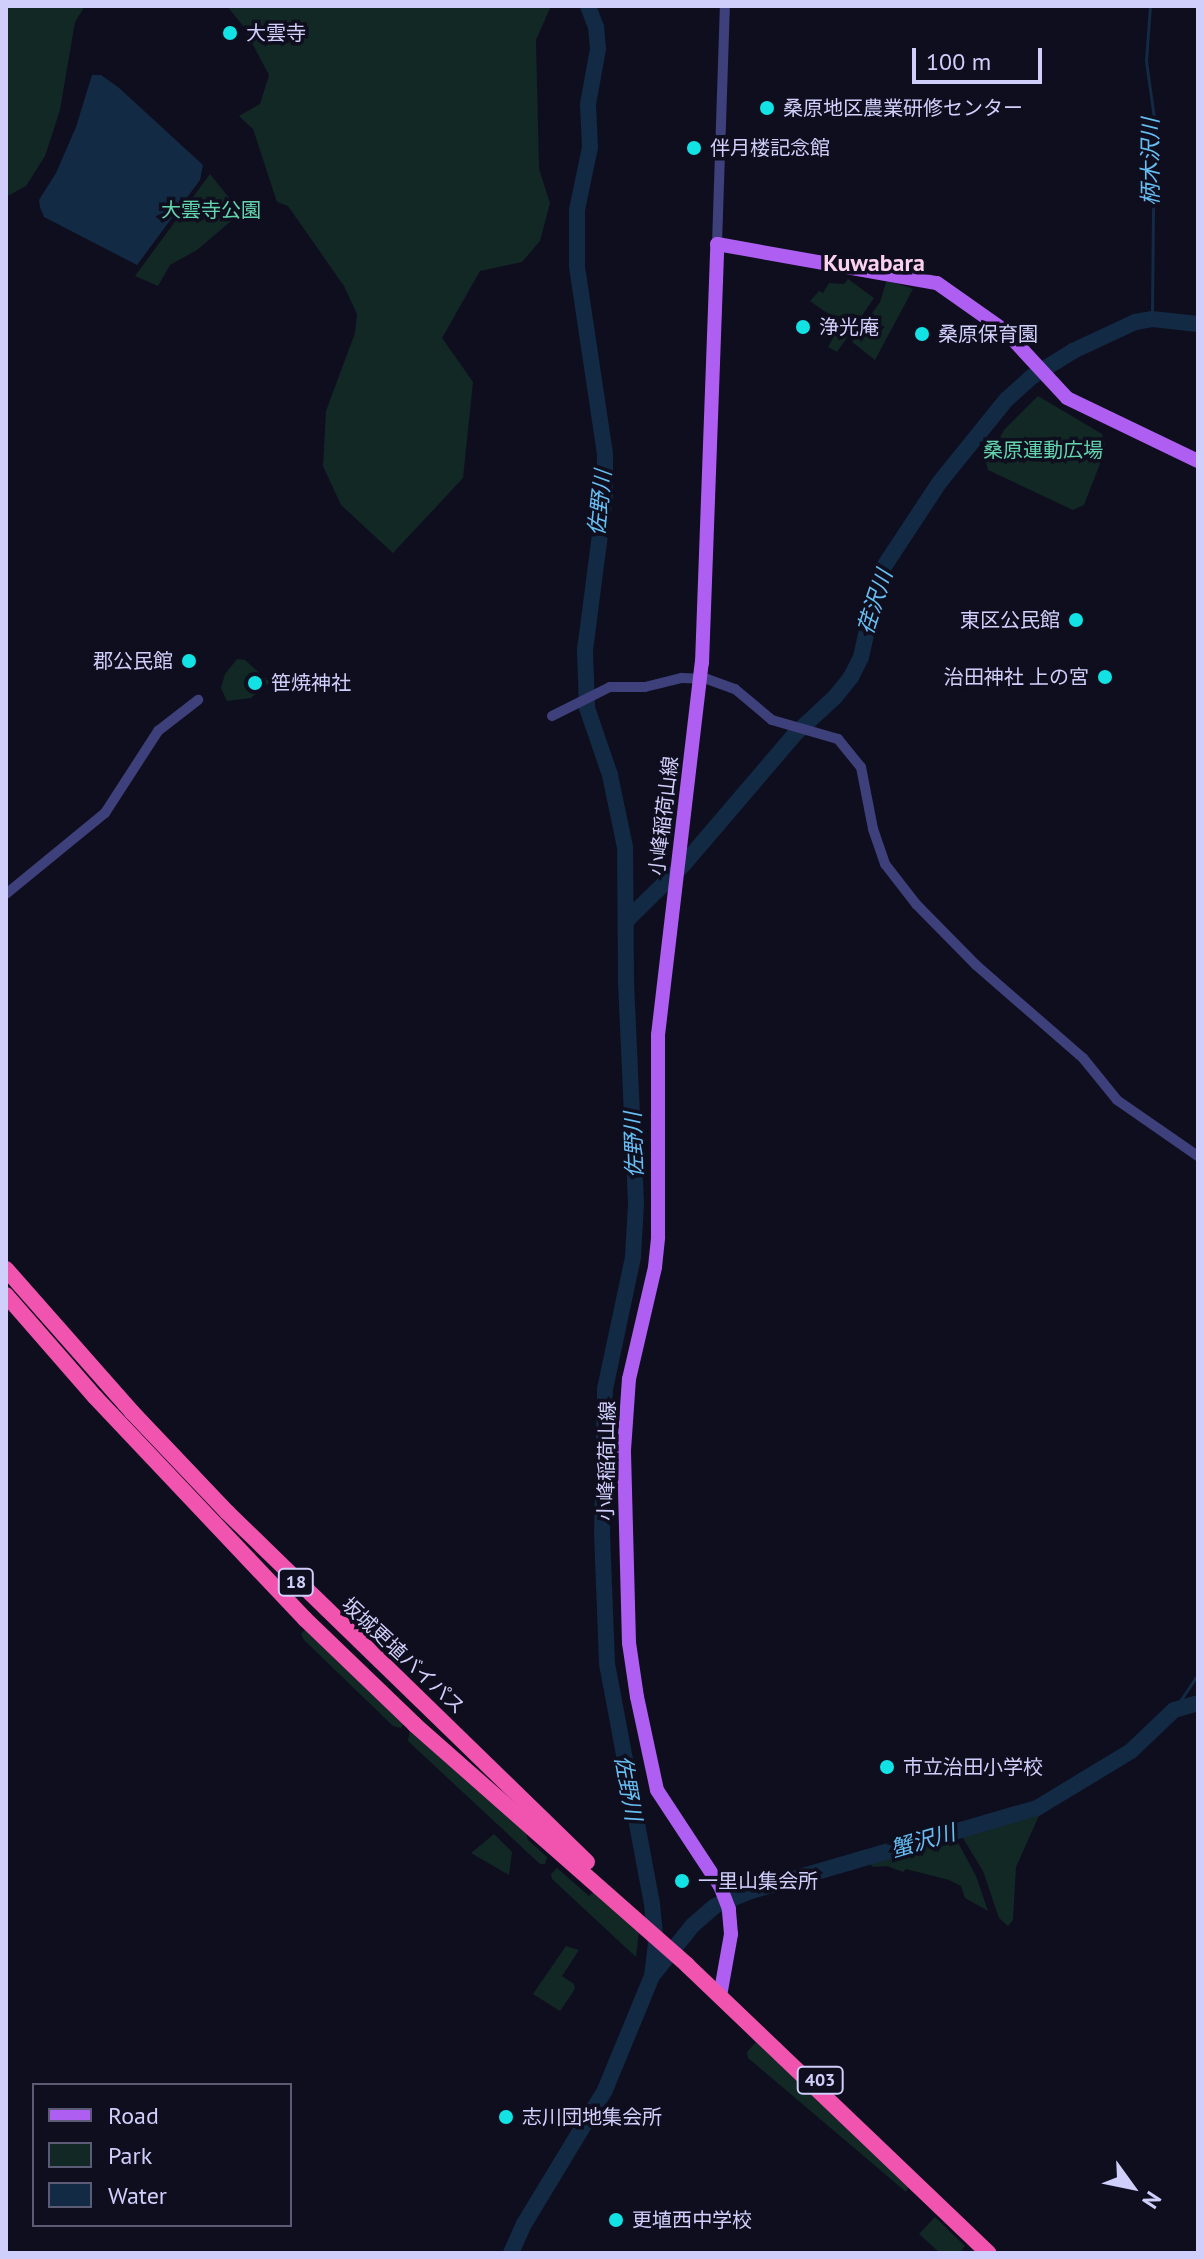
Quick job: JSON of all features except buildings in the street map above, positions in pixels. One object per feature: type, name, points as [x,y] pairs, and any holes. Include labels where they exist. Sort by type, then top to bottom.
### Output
[{"type":"highway","name":"坂城更埴バイパス","points":[[6,1269],[132,1412],[237,1523],[601,1881],[721,1991]]},
{"type":"highway","name":"坂城更埴バイパス","points":[[6,1295],[95,1397],[305,1619],[415,1725],[601,1881]]},
{"type":"highway","name":"403","points":[[721,1991],[988,2253]]},
{"type":"main road","points":[[717,244],[937,283],[1005,331],[1067,398],[1198,461]]},
{"type":"main road","name":"小峰稲荷山線","points":[[717,244],[700,678],[658,1035],[657,1250],[629,1379],[625,1415],[628,1623],[637,1697],[657,1790],[724,1893],[729,1909],[731,1934],[721,1991]]},
{"type":"street","points":[[717,244],[725,6]]},
{"type":"street","points":[[552,716],[602,690],[619,685],[660,686],[682,678],[700,678],[725,684],[772,720],[812,729],[838,739],[855,759],[864,778],[879,850],[896,881],[976,965],[1091,1066],[1117,1100],[1198,1156]]},
{"type":"street","points":[[6,894],[105,813],[158,731],[198,700]]},
{"type":"green space","points":[[6,6],[85,6],[75,22],[60,110],[45,156],[26,186],[6,197]]},
{"type":"green space","points":[[227,6],[551,6],[536,40],[539,169],[550,203],[540,241],[522,262],[480,271],[442,338],[473,382],[463,478],[393,553],[341,505],[323,466],[326,411],[355,333],[357,314],[344,286],[288,206],[277,202],[253,129],[239,116],[260,104],[269,75],[243,26]]},
{"type":"green space","name":"大雲寺公園","points":[[210,174],[230,199],[237,216],[197,250],[170,265],[158,286],[135,276]]},
{"type":"green space","points":[[848,279],[874,298],[837,352],[828,347],[833,338],[821,330],[830,315],[810,301],[819,291],[823,293],[829,283],[844,284]]},
{"type":"green space","points":[[887,280],[913,289],[875,360],[852,342],[880,302]]},
{"type":"green space","name":"桑原運動広場","points":[[1038,396],[1102,434],[1105,445],[1101,461],[1084,505],[1073,510],[988,470],[986,462],[1004,430]]},
{"type":"green space","points":[[237,659],[245,660],[270,682],[251,698],[227,701],[221,688],[225,674]]},
{"type":"green space","points":[[307,1628],[404,1723],[401,1728],[393,1726],[304,1640],[301,1634]]},
{"type":"green space","points":[[410,1729],[524,1827],[528,1840],[547,1857],[545,1864],[540,1864],[408,1741]]},
{"type":"green space","points":[[1042,1809],[1016,1867],[1013,1920],[1008,1926],[999,1918],[983,1871],[961,1835]]},
{"type":"green space","points":[[494,1834],[512,1852],[509,1875],[471,1853]]},
{"type":"green space","points":[[955,1837],[976,1876],[988,1911],[965,1898],[961,1886],[949,1880],[906,1869],[903,1872],[887,1866],[873,1867],[868,1862]]},
{"type":"green space","points":[[557,1868],[589,1896],[595,1890],[639,1929],[636,1957],[552,1879],[551,1874]]},
{"type":"green space","points":[[566,1946],[579,1950],[562,1976],[574,1984],[575,1989],[560,2011],[533,1994]]},
{"type":"green space","points":[[757,2041],[909,2187],[906,2192],[748,2058],[747,2052]]},
{"type":"green space","points":[[935,2217],[965,2246],[960,2253],[940,2253],[919,2234]]},
{"type":"water","points":[[92,75],[101,75],[118,87],[203,165],[200,180],[137,265],[44,217],[40,207],[39,200],[56,173],[76,127]]},
{"type":"waterway","name":"佐野川","points":[[511,2253],[524,2224],[605,2090],[652,1976],[656,1945],[652,1904],[607,1663],[602,1535],[605,1389],[633,1257],[636,1203],[626,979],[625,847],[610,775],[587,708],[585,650],[605,495],[605,454],[577,266],[577,210],[590,147],[588,104],[598,49],[596,27],[588,6]]},
{"type":"waterway","name":"柄木沢川","points":[[1150,6],[1146,61],[1154,118],[1152,319]]},
{"type":"waterway","name":"荏沢川","points":[[627,920],[684,864],[794,735],[835,697],[851,677],[861,657],[878,581],[885,565],[939,483],[1006,400],[1033,376],[1073,351],[1135,322],[1152,319],[1198,324]]},
{"type":"waterway","points":[[1174,1710],[1198,1674]]},
{"type":"waterway","name":"蟹沢川","points":[[652,1976],[693,1925],[715,1906],[751,1891],[1037,1808],[1131,1751],[1174,1710],[1198,1703]]},
{"type":"place","name":"大雲寺","points":[[230,33]]},
{"type":"place","name":"桑原地区農業研修センター","points":[[767,108]]},
{"type":"place","name":"伴月楼記念館","points":[[694,148]]},
{"type":"place","name":"浄光庵","points":[[803,327]]},
{"type":"place","name":"桑原保育園","points":[[922,334]]},
{"type":"place","name":"東区公民館","points":[[1076,620]]},
{"type":"place","name":"郡公民館","points":[[189,661]]},
{"type":"place","name":"治田神社 上の宮","points":[[1105,677]]},
{"type":"place","name":"笹焼神社","points":[[255,683]]},
{"type":"place","name":"市立治田小学校","points":[[887,1767]]},
{"type":"place","name":"一里山集会所","points":[[682,1881]]},
{"type":"place","name":"志川団地集会所","points":[[506,2117]]},
{"type":"place","name":"更埴西中学校","points":[[616,2220]]},
{"type":"district","name":"Kuwabara","points":[[874,263]]}]
